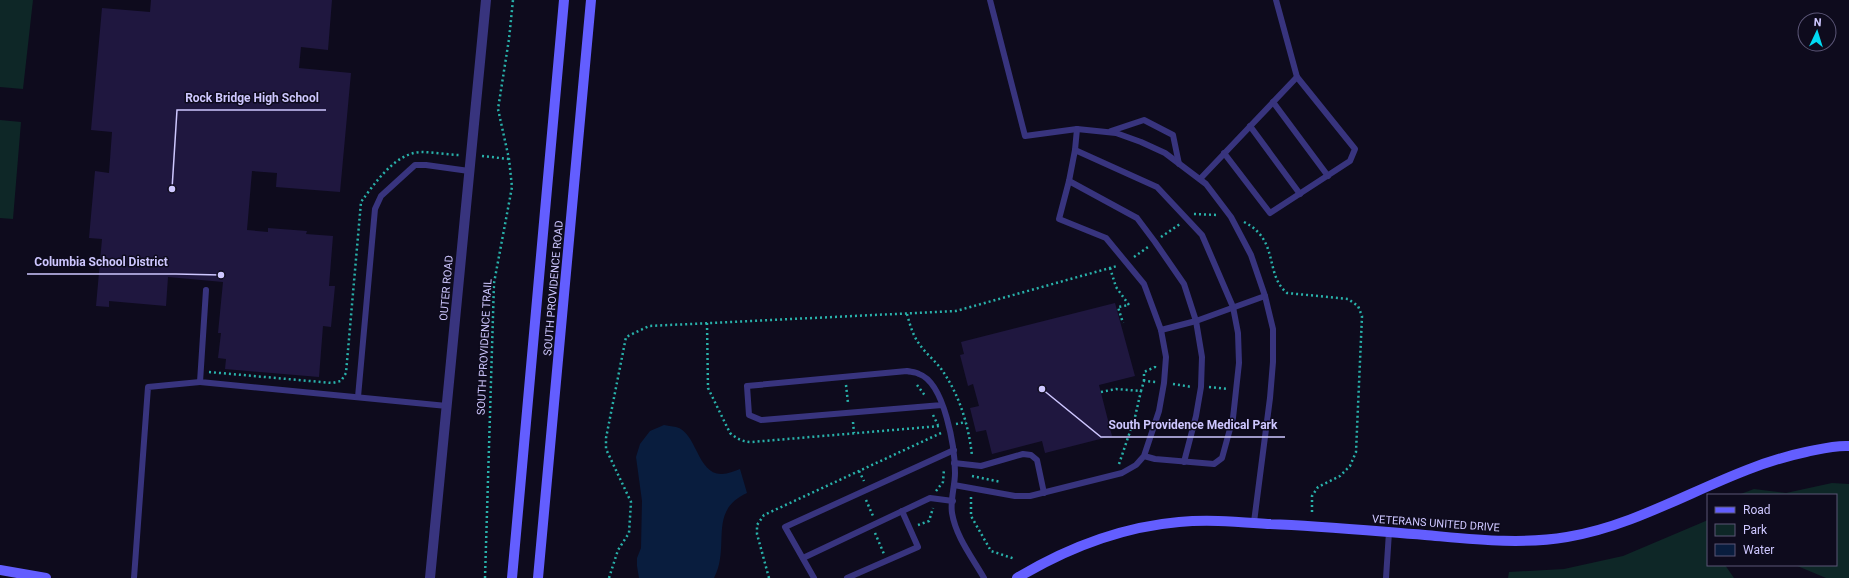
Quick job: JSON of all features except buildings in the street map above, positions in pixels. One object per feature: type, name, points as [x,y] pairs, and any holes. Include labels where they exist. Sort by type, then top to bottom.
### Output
[{"type":"main road","name":"SOUTH PROVIDENCE ROAD","points":[[511,578],[564,0]]},
{"type":"main road","name":"SOUTH PROVIDENCE ROAD","points":[[538,578],[591,0]]},
{"type":"main road","name":"VETERANS UNITED DRIVE","points":[[1017,578],[1051,558],[1116,533],[1180,521],[1254,522],[1453,538],[1517,541],[1567,537],[1620,523],[1755,466],[1797,454],[1840,446],[1849,446]]},
{"type":"main road","points":[[0,570],[46,578]]},
{"type":"street","name":"OUTER ROAD","points":[[430,578],[486,0]]},
{"type":"lane","points":[[990,0],[1025,136],[1077,129],[1110,132],[1141,142],[1165,154],[1206,184],[1231,218],[1251,254],[1265,296],[1273,329],[1273,362],[1254,522]]},
{"type":"lane","points":[[1224,153],[1270,213],[1350,161],[1355,149],[1297,77],[1276,0]]},
{"type":"lane","points":[[1200,179],[1297,77]]},
{"type":"lane","points":[[1273,102],[1328,176]]},
{"type":"lane","points":[[1110,132],[1144,120],[1172,135],[1179,164]]},
{"type":"lane","points":[[1250,126],[1300,194]]},
{"type":"lane","points":[[954,485],[1015,496],[1030,496],[1122,473],[1136,465],[1144,456],[1159,411],[1164,383],[1166,357],[1162,330],[1144,284],[1106,238],[1058,219],[1069,181],[1077,129]]},
{"type":"lane","points":[[1074,150],[1157,187],[1202,235],[1233,307],[1238,333],[1239,363],[1233,418],[1222,458],[1214,464],[1155,459],[1144,456]]},
{"type":"lane","points":[[358,397],[375,209],[381,196],[415,165],[426,164],[469,171]]},
{"type":"lane","points":[[1069,181],[1137,218],[1156,242],[1184,284],[1196,321],[1202,357],[1201,387],[1196,416],[1184,462]]},
{"type":"lane","points":[[200,382],[206,290]]},
{"type":"lane","points":[[1162,330],[1196,321],[1265,296]]},
{"type":"lane","points":[[942,405],[761,420],[749,414],[746,386],[907,372],[920,374],[934,387],[942,405],[950,428],[954,450],[952,511],[956,531],[984,578]]},
{"type":"lane","points":[[134,578],[148,388],[200,382],[447,406]]},
{"type":"lane","points":[[814,578],[785,528],[954,450]]},
{"type":"lane","points":[[954,463],[981,466],[1023,454],[1031,455],[1037,460],[1044,493]]},
{"type":"lane","points":[[803,558],[930,498],[952,501]]},
{"type":"lane","points":[[847,578],[918,547],[902,511]]},
{"type":"lane","points":[[1386,578],[1388,532]]},
{"type":"path","name":"SOUTH PROVIDENCE TRAIL","points":[[484,578],[494,283],[512,188],[509,159],[498,109],[509,38],[512,0]]},
{"type":"path","points":[[200,371],[332,383],[341,381],[346,373],[361,202],[373,186],[398,160],[407,155],[420,152],[509,159]]},
{"type":"path","points":[[609,578],[618,550],[629,533],[631,502],[606,449],[606,438],[626,337],[649,326],[956,311],[1110,268],[1126,262],[1156,242],[1190,215],[1198,213],[1231,218],[1252,226],[1262,236],[1268,246],[1281,288],[1287,293],[1348,299],[1358,306],[1362,316],[1356,452],[1350,466],[1340,476],[1318,487],[1312,496],[1311,526]]},
{"type":"path","points":[[1110,268],[1116,287],[1129,305],[1118,308],[1123,323]]},
{"type":"path","points":[[1144,381],[1144,372],[1156,367],[1155,359]]},
{"type":"path","points":[[1112,466],[1119,464],[1135,417],[1141,391]]},
{"type":"path","points":[[769,578],[757,534],[757,525],[764,515],[950,428]]},
{"type":"path","points":[[910,528],[929,521],[936,489],[943,482],[944,455],[940,433]]},
{"type":"path","points":[[972,476],[1007,484]]},
{"type":"green space","points":[[0,0],[33,0],[23,89],[0,87]]},
{"type":"green space","points":[[0,120],[21,122],[13,219],[0,218]]},
{"type":"green space","points":[[1832,483],[1849,484],[1849,578],[1826,578],[1797,566],[1837,566],[1837,494],[1741,494],[1754,489],[1786,493]]},
{"type":"green space","points":[[1707,520],[1707,566],[1726,566],[1734,578],[1508,578],[1509,572],[1564,569],[1623,556]]},
{"type":"water","points":[[664,425],[683,430],[689,437],[707,468],[722,474],[740,469],[747,493],[735,501],[727,509],[723,519],[721,554],[719,566],[714,578],[639,578],[637,558],[641,548],[642,501],[636,457],[640,444],[650,431]]},
{"type":"place","name":"Rock Bridge High School","points":[[172,189]]},
{"type":"place","name":"Columbia School District","points":[[221,275]]},
{"type":"place","name":"South Providence Medical Park","points":[[1042,389]]}]
